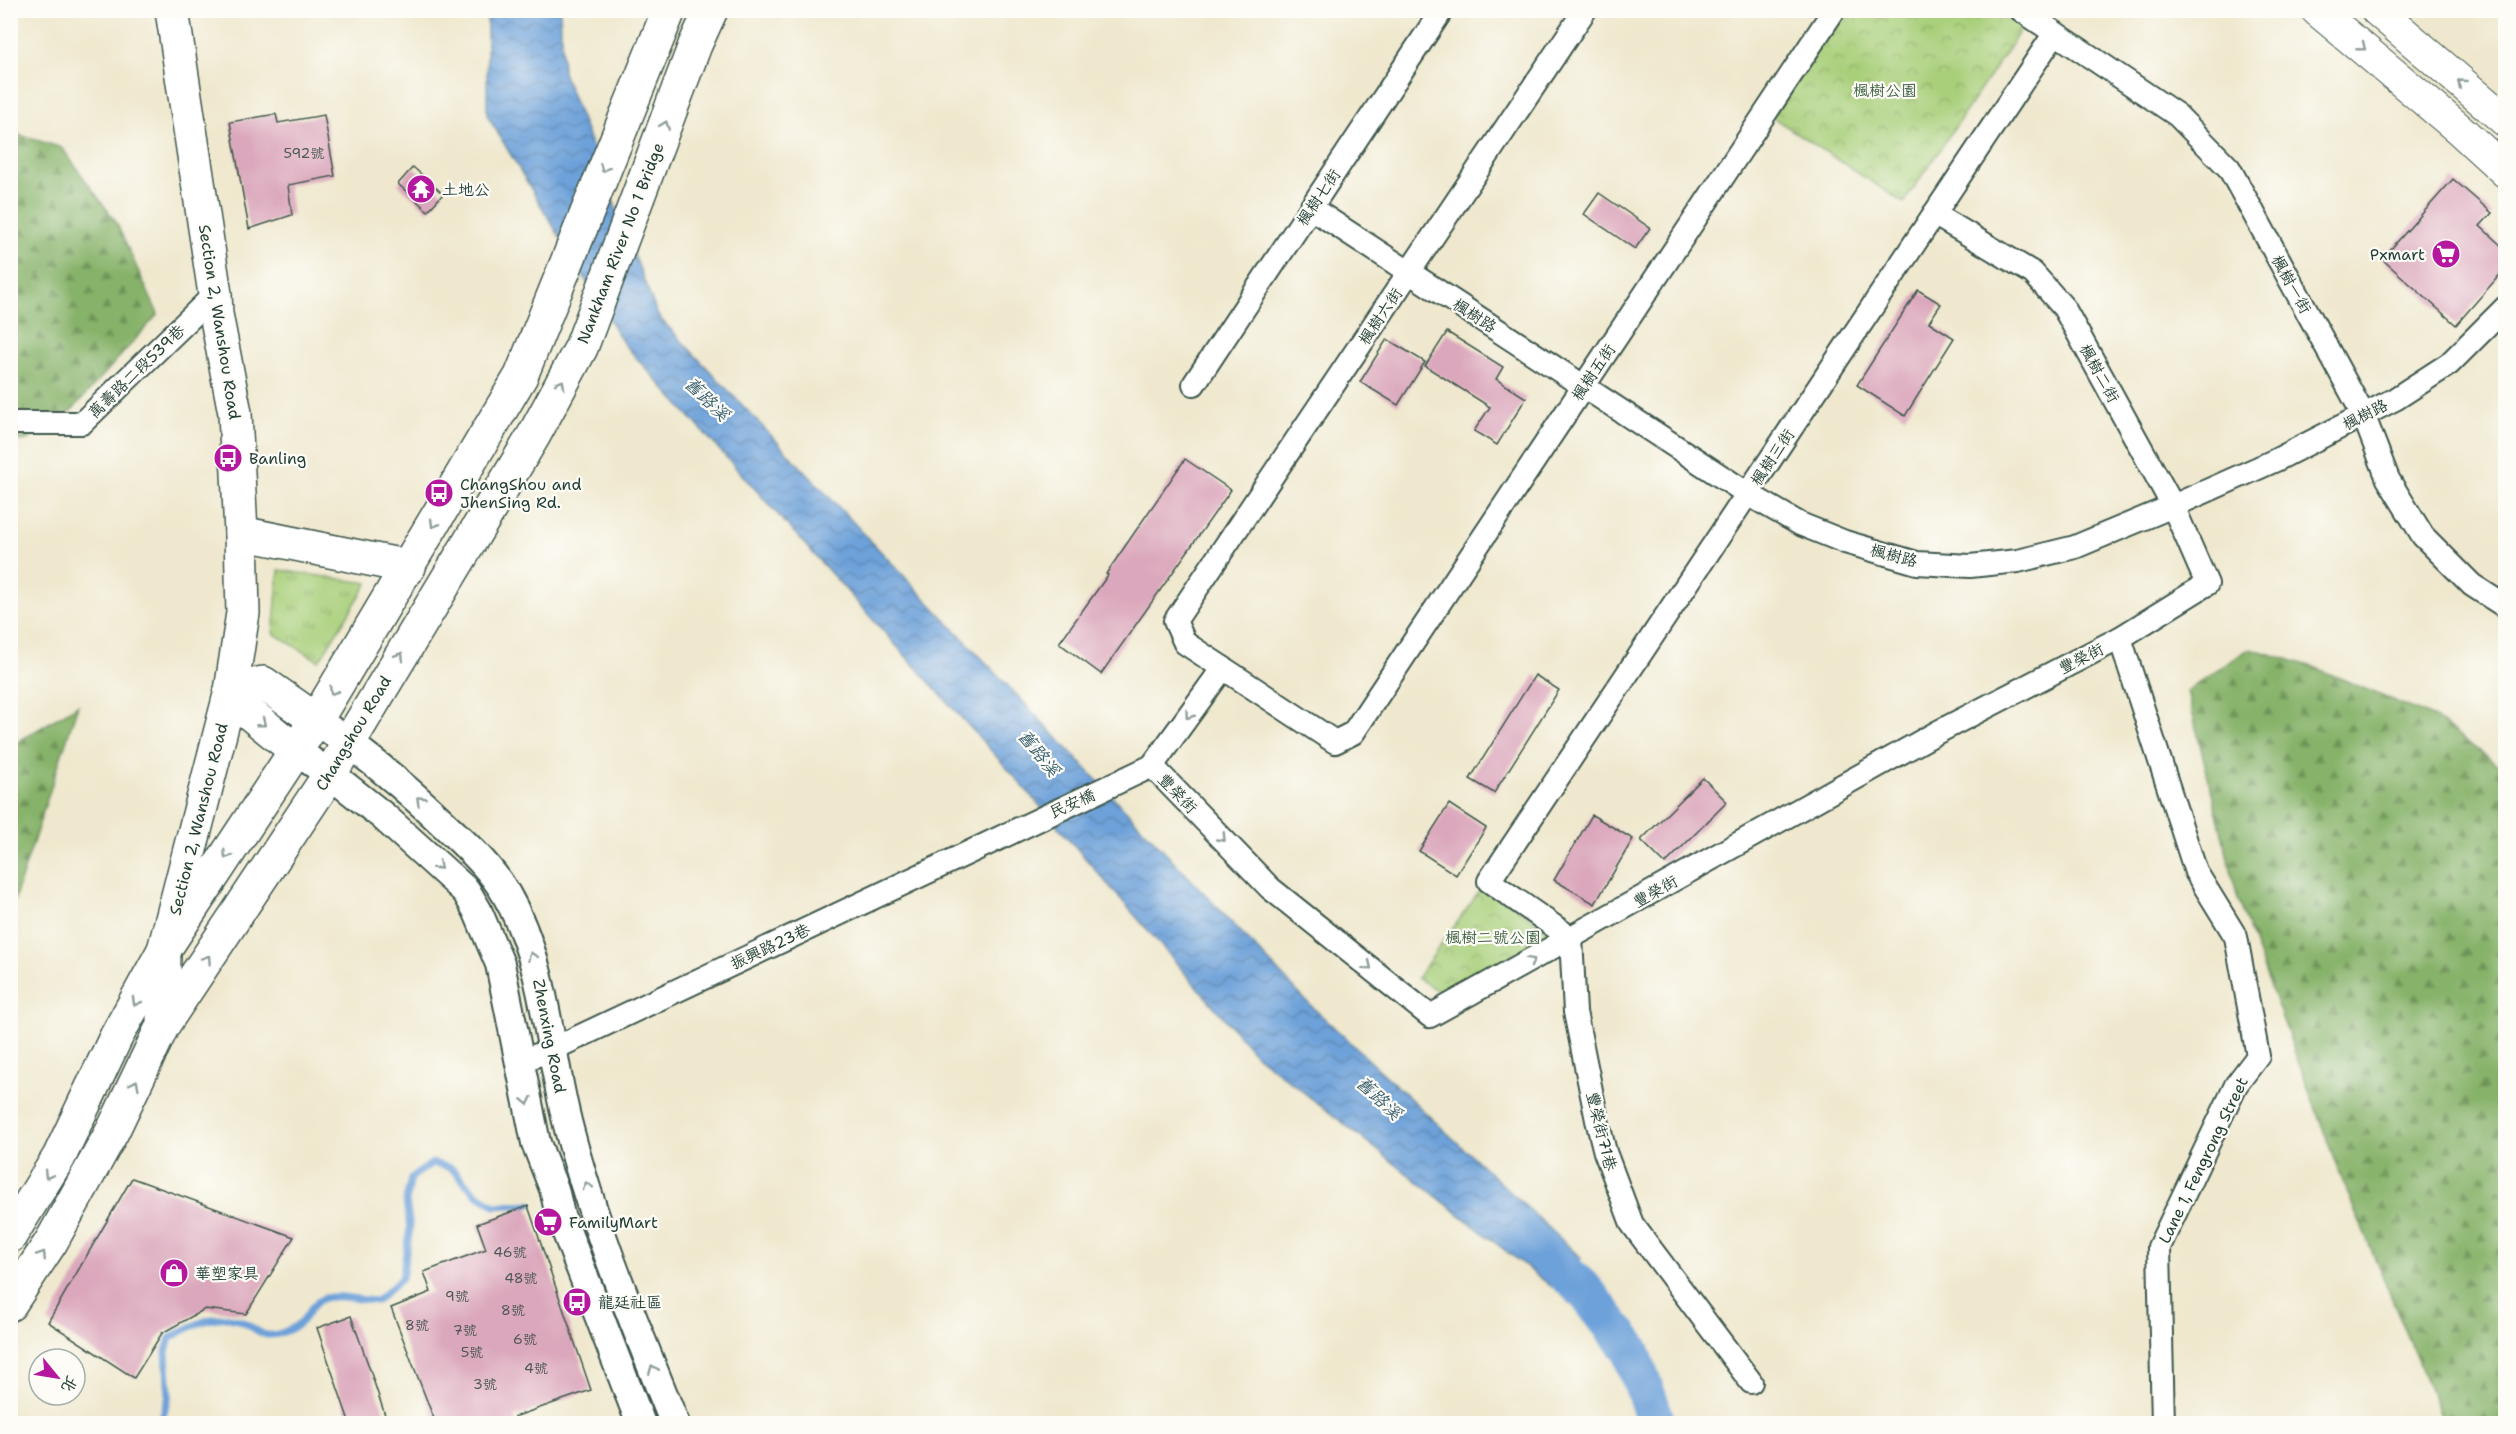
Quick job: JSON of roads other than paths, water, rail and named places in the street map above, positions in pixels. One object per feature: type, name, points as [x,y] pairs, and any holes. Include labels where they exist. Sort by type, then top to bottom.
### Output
[{"type":"main road","name":"Section 2, Wanshou Road","points":[[10,1304],[51,1242],[113,1131],[163,1025],[164,951],[231,691],[243,613],[235,413],[216,314],[215,294],[172,10]]},
{"type":"main road","name":"Nankham River No 1 Bridge","points":[[534,435],[581,348],[695,45],[711,10]]},
{"type":"main road","points":[[2316,10],[2459,129],[2505,172]]},
{"type":"main road","points":[[2377,10],[2505,121]]},
{"type":"main road","points":[[164,951],[316,720],[497,420],[521,376],[663,23]]},
{"type":"main road","name":"Changshou Road","points":[[163,1025],[330,774],[534,435]]},
{"type":"main road","points":[[241,533],[409,567]]},
{"type":"main road","points":[[296,751],[248,712],[231,691],[263,683],[316,720]]},
{"type":"main road","name":"Section 2, Wanshou Road","points":[[10,1236],[59,1157],[116,1037],[164,951]]},
{"type":"street","name":"楓樹七街","points":[[1194,384],[1442,10]]},
{"type":"street","name":"楓樹六街","points":[[1223,668],[1185,643],[1175,621],[1585,10]]},
{"type":"street","name":"楓樹五街","points":[[1223,668],[1335,742],[1353,733],[1834,10]]},
{"type":"street","name":"楓樹一街","points":[[2021,10],[2177,115],[2229,168],[2363,414],[2388,479],[2423,536],[2472,585],[2505,607]]},
{"type":"street","name":"楓樹三街","points":[[1571,938],[1489,881],[2055,33]]},
{"type":"street","name":"楓樹路","points":[[1311,208],[1748,494],[1800,524],[1845,542],[1917,563],[1970,566],[2018,561],[2074,547],[2173,506],[2276,460],[2395,399],[2449,364],[2505,307]]},
{"type":"street","name":"楓樹二街","points":[[1934,214],[2033,273],[2064,308],[2173,506],[2207,584]]},
{"type":"street","name":"萬壽路二段539巷","points":[[10,423],[82,423],[215,294]]},
{"type":"street","name":"豐榮街","points":[[1152,766],[1270,888],[1430,1016],[1938,732],[2120,638],[2207,584]]},
{"type":"street","name":"Lane 1, Fengrong Street","points":[[2120,638],[2196,872],[2236,937],[2258,1056],[2236,1085],[2159,1247],[2163,1424]]},
{"type":"street","points":[[1152,766],[1223,668]]},
{"type":"street","name":"Zhenxing Road","points":[[316,720],[403,785],[489,867],[507,895],[536,967],[568,1128],[614,1274],[675,1424]]},
{"type":"street","points":[[296,751],[330,774],[383,816],[466,891],[477,910],[500,964],[536,1143],[554,1189],[560,1215],[641,1424]]},
{"type":"street","name":"民安橋","points":[[1020,827],[1152,766]]},
{"type":"street","name":"振興路23巷","points":[[519,1062],[553,1049],[1020,827]]},
{"type":"street","name":"豐榮街71巷","points":[[1571,938],[1575,1012],[1597,1120],[1605,1152],[1632,1224],[1751,1382]]},
{"type":"water","points":[[487,11],[560,11],[563,72],[658,316],[1308,1003],[1581,1258],[1552,1287],[1256,1055],[1014,776],[623,343],[487,115]]},
{"type":"waterway","points":[[160,1424],[169,1396],[166,1352],[170,1338],[205,1321],[224,1318],[243,1322],[264,1334],[280,1333],[301,1322],[313,1306],[322,1299],[342,1297],[377,1301],[402,1278],[410,1228],[406,1201],[411,1178],[432,1163],[451,1168],[474,1192],[495,1206],[530,1204]]},
{"type":"waterway","name":"舊路溪","points":[[1527,1237],[1586,1292],[1630,1349],[1654,1416],[1653,1424]]},
{"type":"place","name":"土地公","points":[[421,189]]},
{"type":"place","name":"Pxmart","points":[[2446,254]]},
{"type":"place","name":"Banling","points":[[228,458]]},
{"type":"place","name":"ChangShou and JhenSing Rd.","points":[[439,493]]},
{"type":"place","name":"FamilyMart","points":[[548,1222]]},
{"type":"place","name":"華塑家具","points":[[174,1273]]},
{"type":"place","name":"龍廷社區","points":[[577,1302]]},
{"type":"park label","name":"楓樹公園","points":[[1885,90]]},
{"type":"park label","name":"楓樹二號公園","points":[[1493,937]]}]
